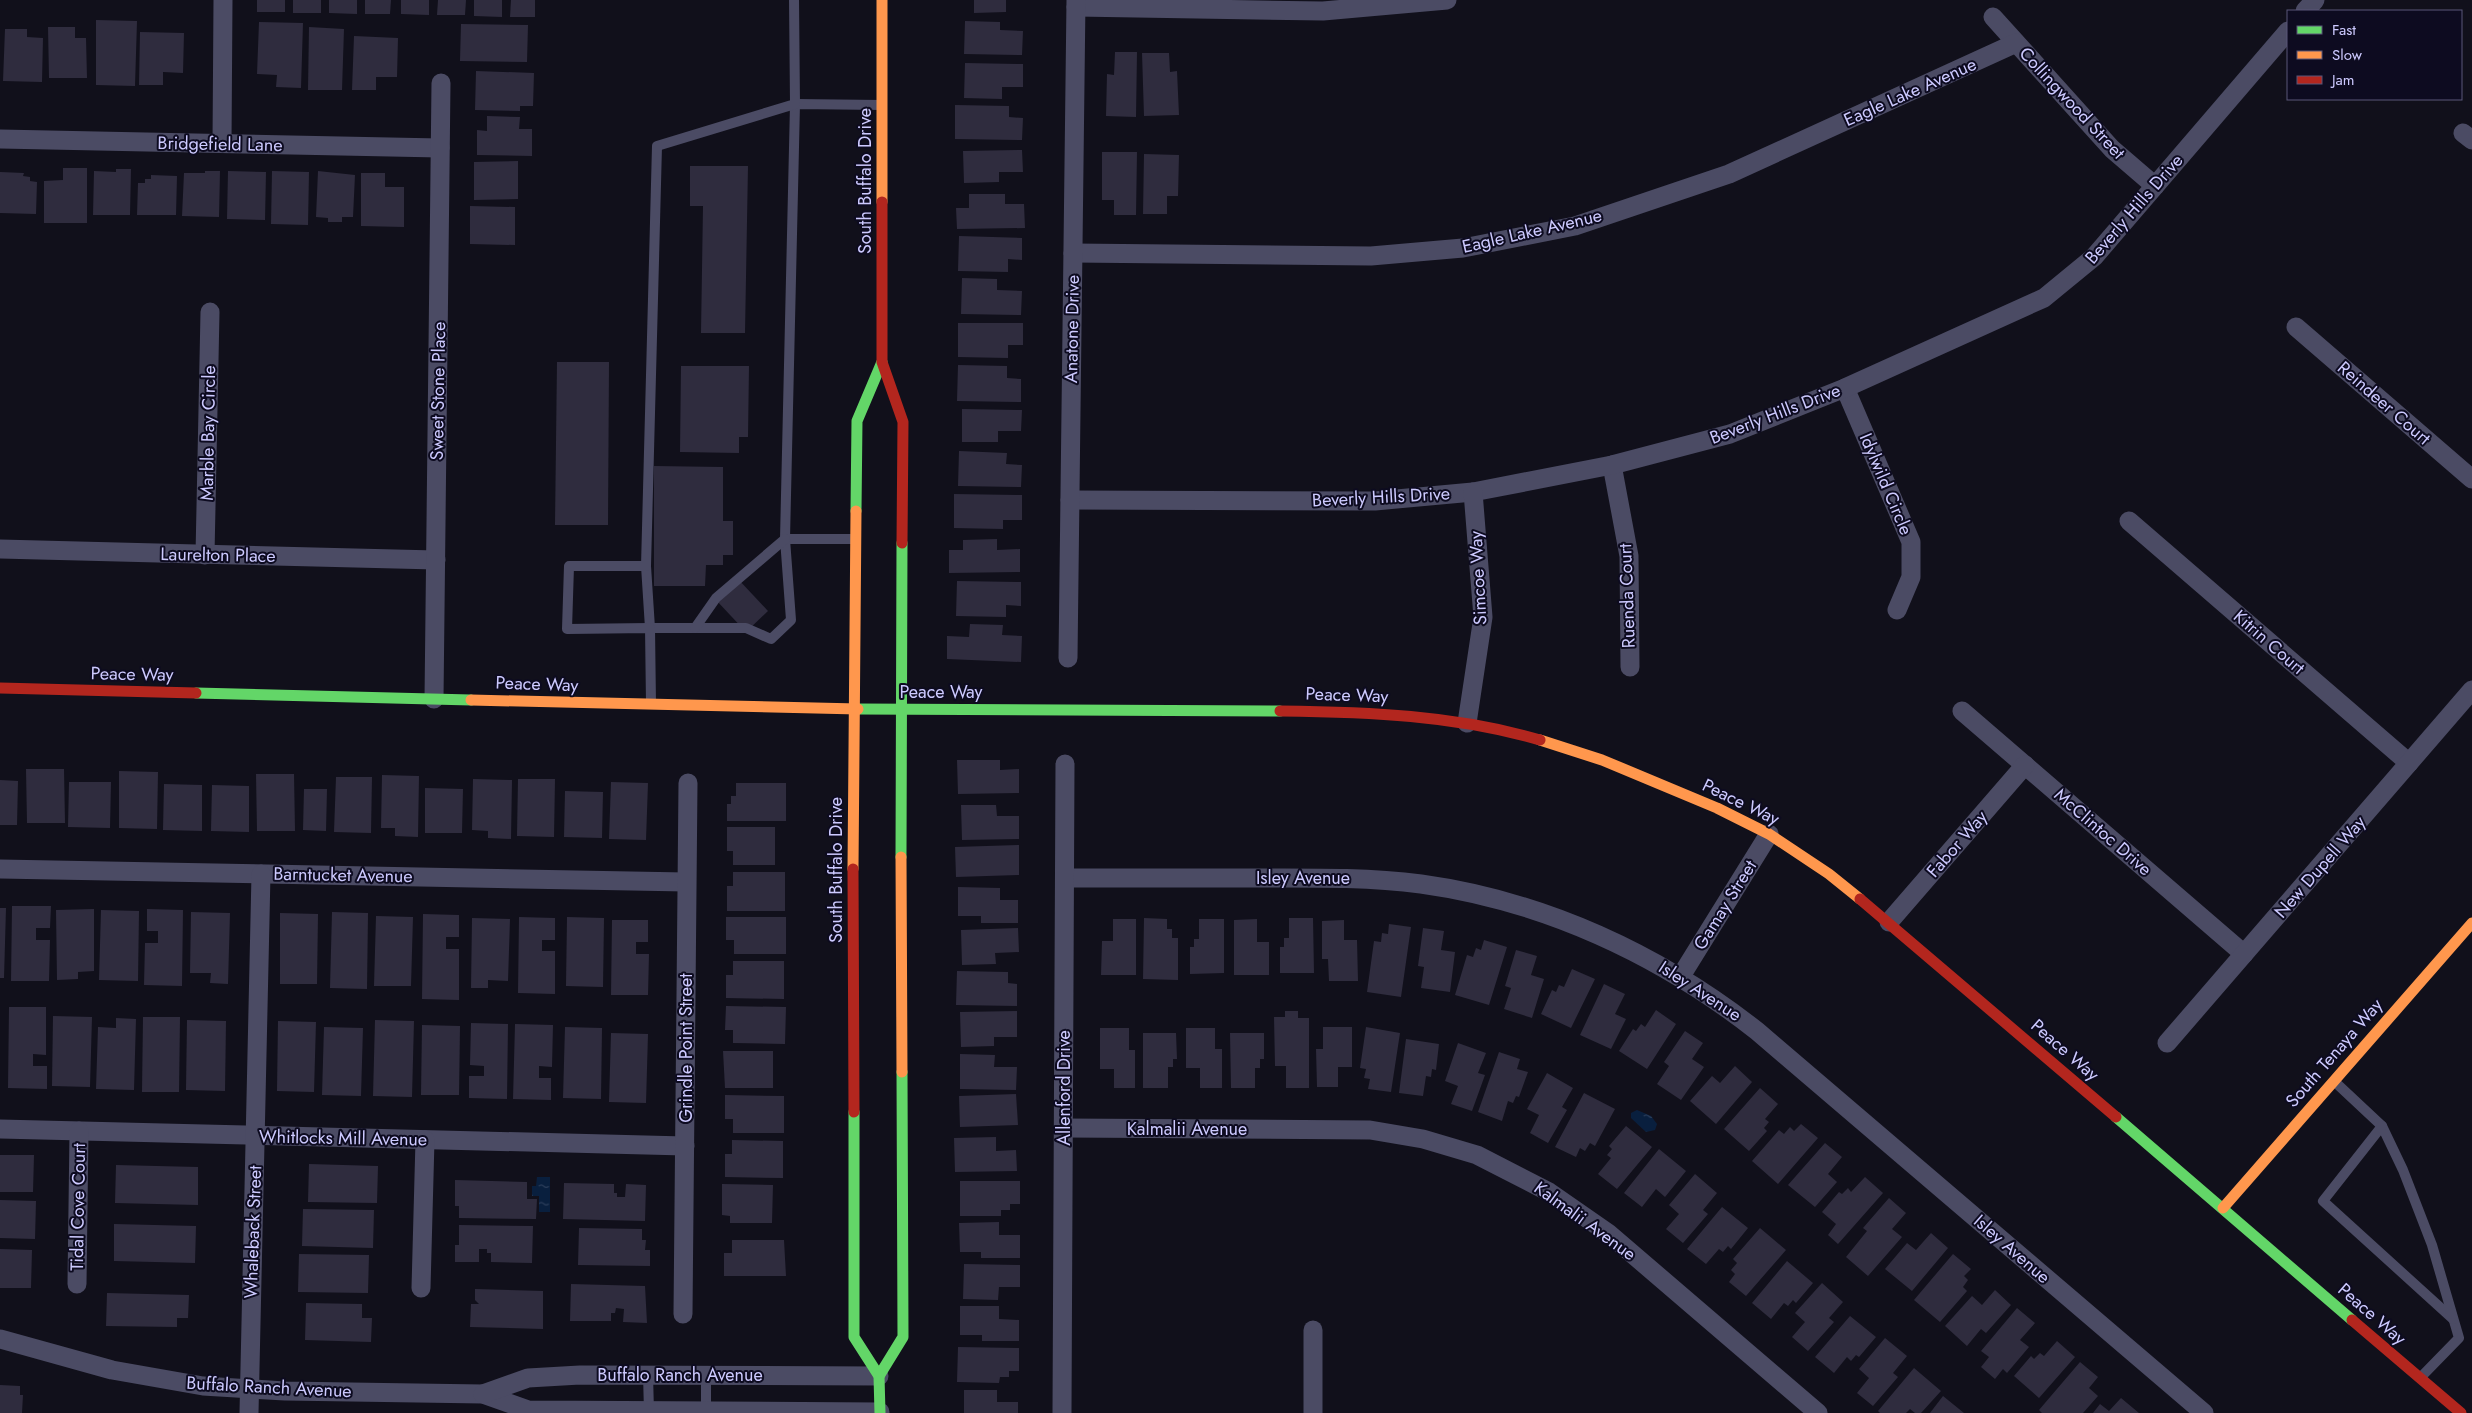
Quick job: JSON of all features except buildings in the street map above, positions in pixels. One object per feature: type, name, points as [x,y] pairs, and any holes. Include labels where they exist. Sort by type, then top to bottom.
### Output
[{"type":"main road","name":"South Buffalo Drive","points":[[882,0],[882,362],[904,422],[901,710],[904,1336],[879,1376],[854,1337],[853,709],[857,540],[857,421],[882,362]]},
{"type":"main road","name":"Peace Way","points":[[0,688],[901,710],[1162,709],[1366,712],[1467,723],[1538,740],[1602,760],[1717,808],[1769,834],[1829,874],[1890,922],[2460,1413]]},
{"type":"main road","name":"South Tenaya Way","points":[[2223,1208],[2472,923]]},
{"type":"main road","points":[[879,1376],[880,1413]]},
{"type":"street","points":[[222,144],[223,0]]},
{"type":"street","points":[[1076,3],[1322,11],[1448,0]]},
{"type":"street","points":[[2306,10],[2315,0]]},
{"type":"street","name":"Anatone Drive","points":[[1068,658],[1076,3]]},
{"type":"street","name":"Collingwood Street","points":[[1993,17],[2112,149],[2155,186]]},
{"type":"street","name":"Beverly Hills Drive","points":[[1070,500],[1375,501],[1473,492],[1612,465],[1730,434],[1845,388],[2044,298],[2094,257],[2287,32]]},
{"type":"street","name":"Eagle Lake Avenue","points":[[1073,253],[1371,256],[1463,248],[1575,226],[1729,174],[2016,43]]},
{"type":"street","name":"Sweet Stone Place","points":[[434,699],[441,83]]},
{"type":"street","name":"Bridgefield Lane","points":[[0,139],[440,148]]},
{"type":"street","name":"Marble Bay Circle","points":[[205,555],[210,312]]},
{"type":"street","name":"Reindeer Court","points":[[2296,327],[2472,479]]},
{"type":"street","name":"Idylwild Circle","points":[[1845,388],[1911,542],[1911,577],[1897,610]]},
{"type":"street","name":"Ruenda Court","points":[[1612,465],[1629,556],[1630,668]]},
{"type":"street","name":"Simcoe Way","points":[[1467,723],[1483,617],[1473,492]]},
{"type":"street","name":"Kitrin Court","points":[[2129,521],[2409,763]]},
{"type":"street","name":"Laurelton Place","points":[[0,549],[436,560]]},
{"type":"street","name":"New Dupell Way","points":[[2167,1043],[2472,690]]},
{"type":"street","name":"McClintoc Drive","points":[[1962,711],[2244,954]]},
{"type":"street","name":"Allenford Drive","points":[[1062,1413],[1066,764]]},
{"type":"street","name":"Fabor Way","points":[[1890,922],[2025,765]]},
{"type":"street","name":"Grindle Point Street","points":[[683,1314],[688,783]]},
{"type":"street","name":"Gamay Street","points":[[1681,976],[1769,834]]},
{"type":"street","name":"Barntucket Avenue","points":[[0,868],[686,882]]},
{"type":"street","name":"Whaleback Street","points":[[247,1412],[261,874]]},
{"type":"street","name":"Isley Avenue","points":[[1065,878],[1353,878],[1430,886],[1493,899],[1559,919],[1627,947],[1681,976],[1757,1031],[2204,1413]]},
{"type":"street","name":"Kalmalii Avenue","points":[[1064,1128],[1370,1130],[1423,1139],[1477,1155],[1524,1177],[1584,1216],[1818,1413]]},
{"type":"street","name":"Whitlocks Mill Avenue","points":[[0,1129],[686,1146]]},
{"type":"street","name":"Tidal Cove Court","points":[[77,1284],[79,1131]]},
{"type":"street","points":[[421,1288],[426,1140]]},
{"type":"street","points":[[1313,1330],[1313,1413]]},
{"type":"street","name":"Buffalo Ranch Avenue","points":[[0,1339],[112,1370],[203,1386],[248,1389],[483,1394],[528,1410],[880,1413]]},
{"type":"street","name":"Buffalo Ranch Avenue","points":[[483,1394],[528,1378],[648,1374],[879,1376]]},
{"type":"lane","points":[[646,566],[569,566],[568,629],[746,628],[771,639],[790,620],[785,539],[795,104],[794,0]]},
{"type":"lane","points":[[650,705],[650,628],[646,566],[657,146],[795,104],[882,105]]},
{"type":"lane","points":[[695,628],[716,598],[785,539],[857,540]]},
{"type":"lane","points":[[2334,1080],[2382,1126],[2403,1170],[2432,1245],[2454,1320],[2459,1338],[2420,1378]]},
{"type":"lane","points":[[2382,1126],[2323,1200],[2454,1320]]},
{"type":"lane","points":[[648,1374],[649,1412]]},
{"type":"lane","points":[[706,1374],[706,1412]]},
{"type":"water","points":[[1637,1110],[1651,1116],[1657,1124],[1655,1130],[1646,1132],[1631,1118],[1631,1113]]},
{"type":"water","points":[[537,1177],[550,1177],[550,1212],[539,1212],[539,1196],[532,1196],[532,1186],[536,1186]]},
{"type":"traffic: fast","points":[[856,511],[857,421],[882,362]]},
{"type":"traffic: fast","points":[[901,857],[902,543]]},
{"type":"traffic: fast","points":[[196,693],[471,700]]},
{"type":"traffic: fast","points":[[858,709],[1280,711]]},
{"type":"traffic: fast","points":[[879,1376],[903,1337],[902,1072]]},
{"type":"traffic: fast","points":[[854,1112],[854,1337],[879,1376],[880,1413]]},
{"type":"traffic: fast","points":[[2116,1117],[2352,1320]]},
{"type":"traffic: slow","points":[[882,0],[882,202]]},
{"type":"traffic: slow","points":[[853,869],[856,511]]},
{"type":"traffic: slow","points":[[471,700],[858,709]]},
{"type":"traffic: slow","points":[[1540,740],[1602,760],[1717,808],[1769,834],[1829,874],[1860,899]]},
{"type":"traffic: slow","points":[[901,857],[902,1072]]},
{"type":"traffic: slow","points":[[2223,1208],[2472,923]]},
{"type":"traffic: jam","points":[[882,202],[882,362],[903,422],[902,543]]},
{"type":"traffic: jam","points":[[0,688],[196,693]]},
{"type":"traffic: jam","points":[[1280,711],[1411,716],[1476,725],[1540,740]]},
{"type":"traffic: jam","points":[[853,869],[854,1112]]},
{"type":"traffic: jam","points":[[1860,899],[2116,1117]]},
{"type":"traffic: jam","points":[[2352,1320],[2461,1413]]}]
